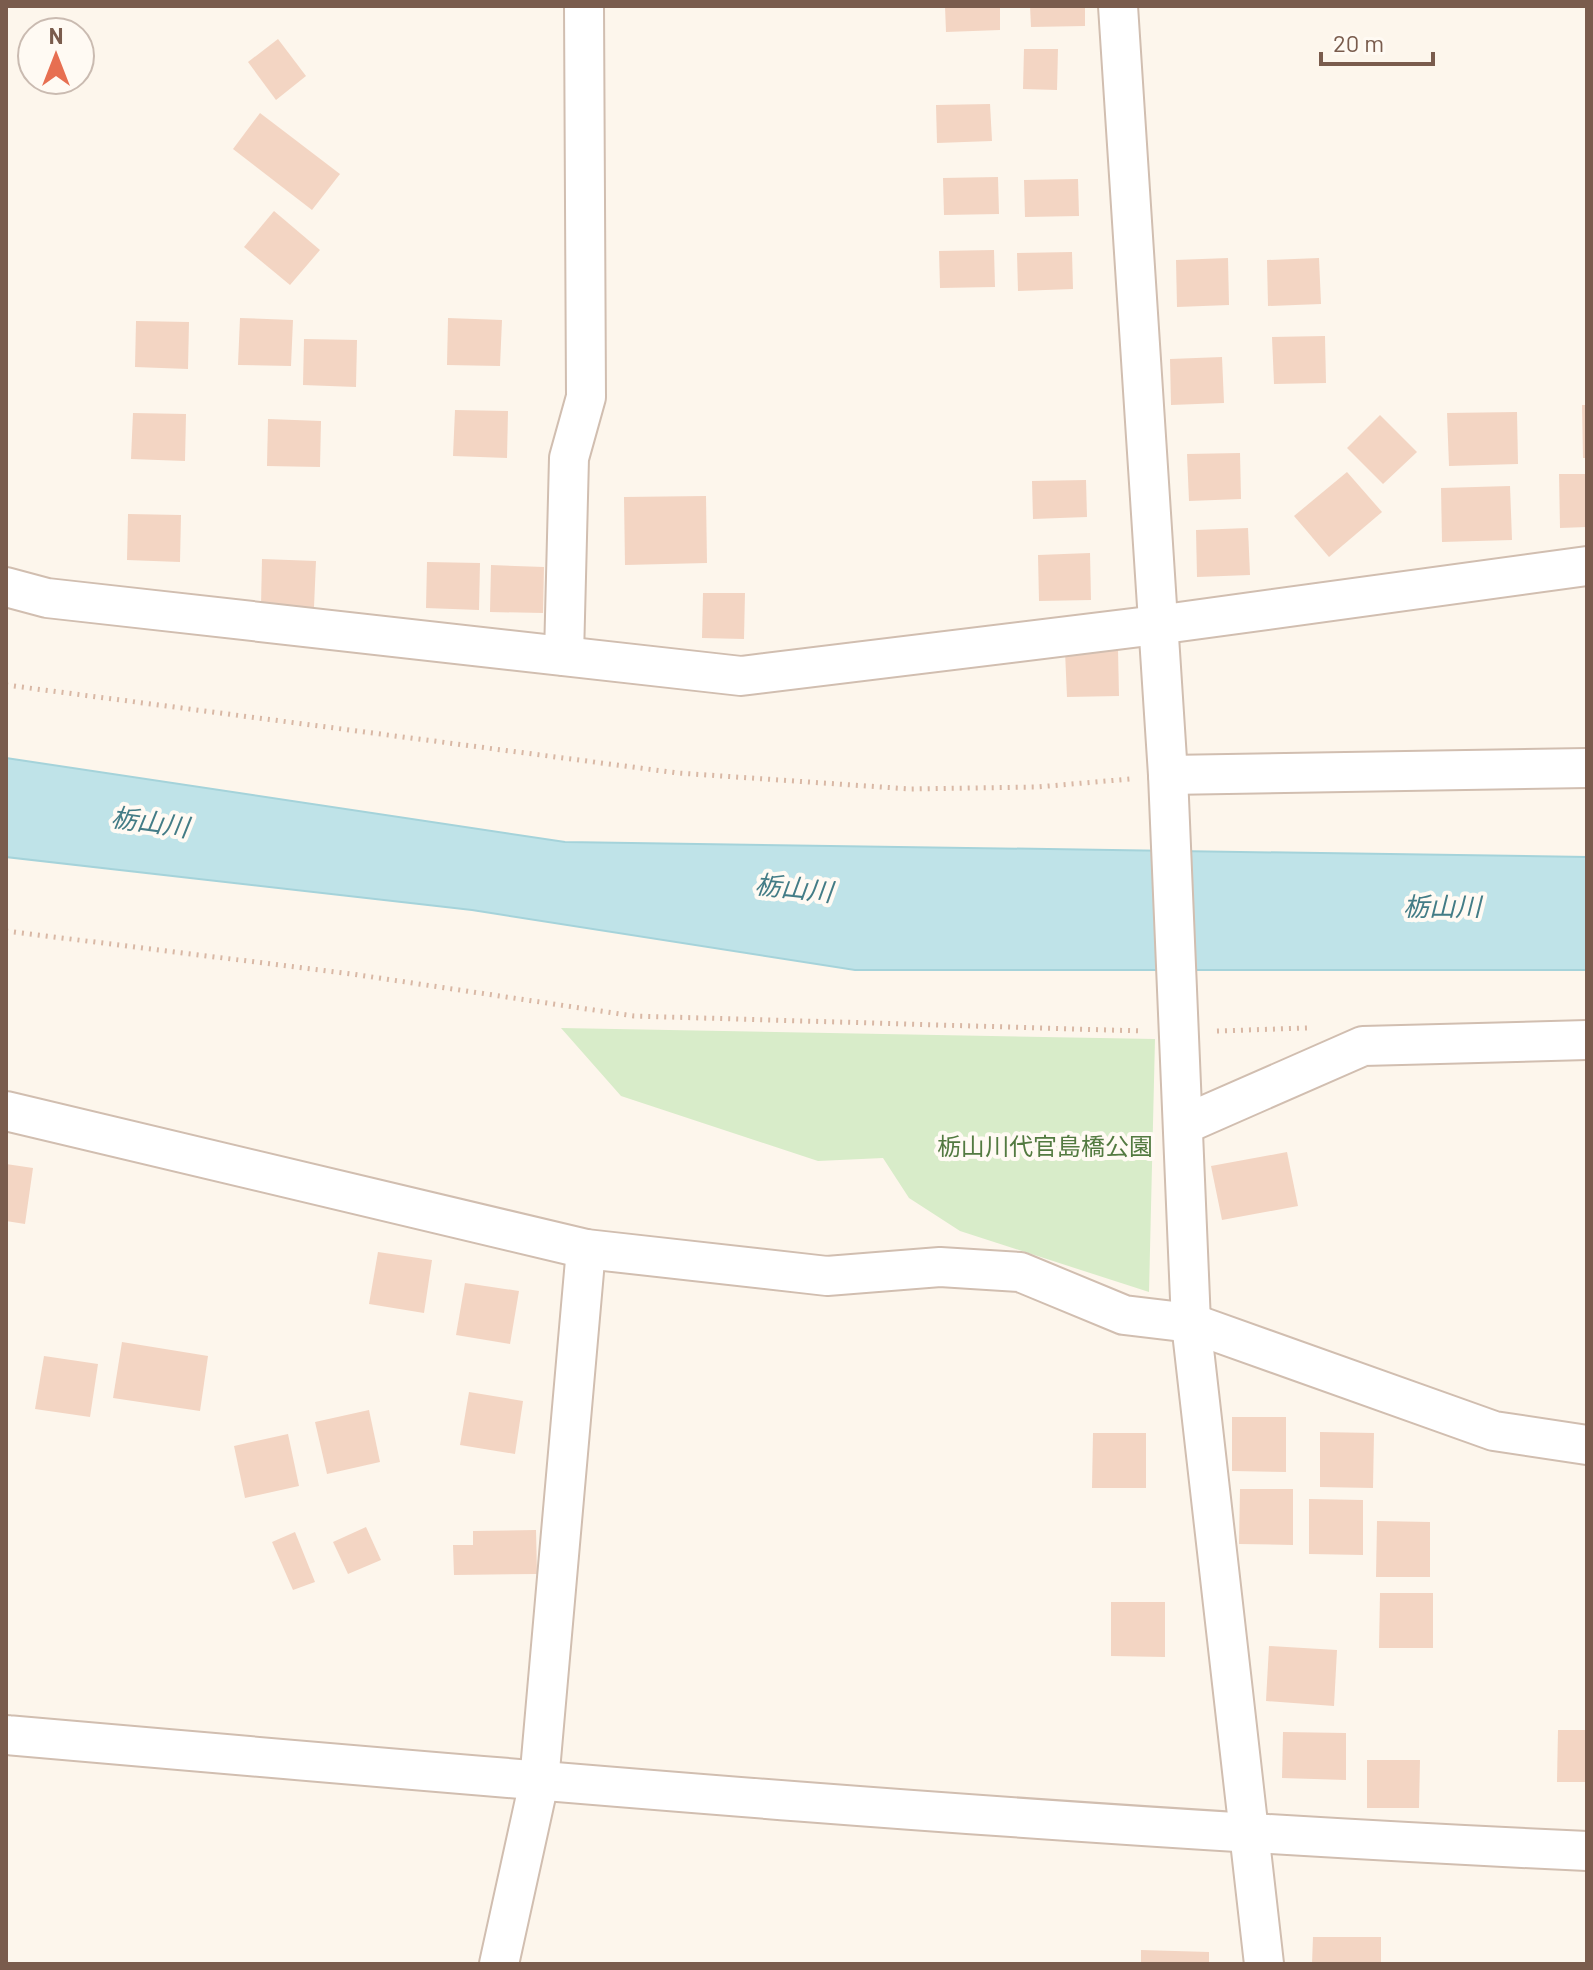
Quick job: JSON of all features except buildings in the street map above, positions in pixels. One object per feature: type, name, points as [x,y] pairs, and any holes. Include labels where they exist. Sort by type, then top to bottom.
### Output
[{"type":"street","points":[[564,656],[569,458],[586,397],[584,6]]},
{"type":"street","points":[[1118,6],[1168,775],[1191,1323],[1264,1964]]},
{"type":"street","points":[[6,587],[47,598],[741,676],[1157,625],[1587,566]]},
{"type":"street","points":[[1168,775],[1587,768]]},
{"type":"street","points":[[1183,1125],[1363,1046],[1587,1040]]},
{"type":"street","points":[[6,1111],[586,1249],[827,1276],[940,1267],[1020,1272],[1124,1315],[1191,1323],[1494,1431],[1587,1445]]},
{"type":"street","points":[[499,1964],[539,1782],[586,1249]]},
{"type":"street","points":[[6,1735],[539,1782],[1251,1836],[1587,1851]]},
{"type":"path","points":[[6,685],[678,773],[910,789],[1037,787],[1168,775]]},
{"type":"path","points":[[6,931],[352,974],[634,1016],[1179,1032]]},
{"type":"green space","name":"栃山川代官島橋公園","points":[[561,1028],[1155,1039],[1149,1292],[960,1231],[909,1198],[883,1158],[818,1161],[621,1096]]},
{"type":"water","name":"栃山川","points":[[6,758],[565,842],[1587,857],[1587,970],[855,970],[472,910],[6,857]]}]
